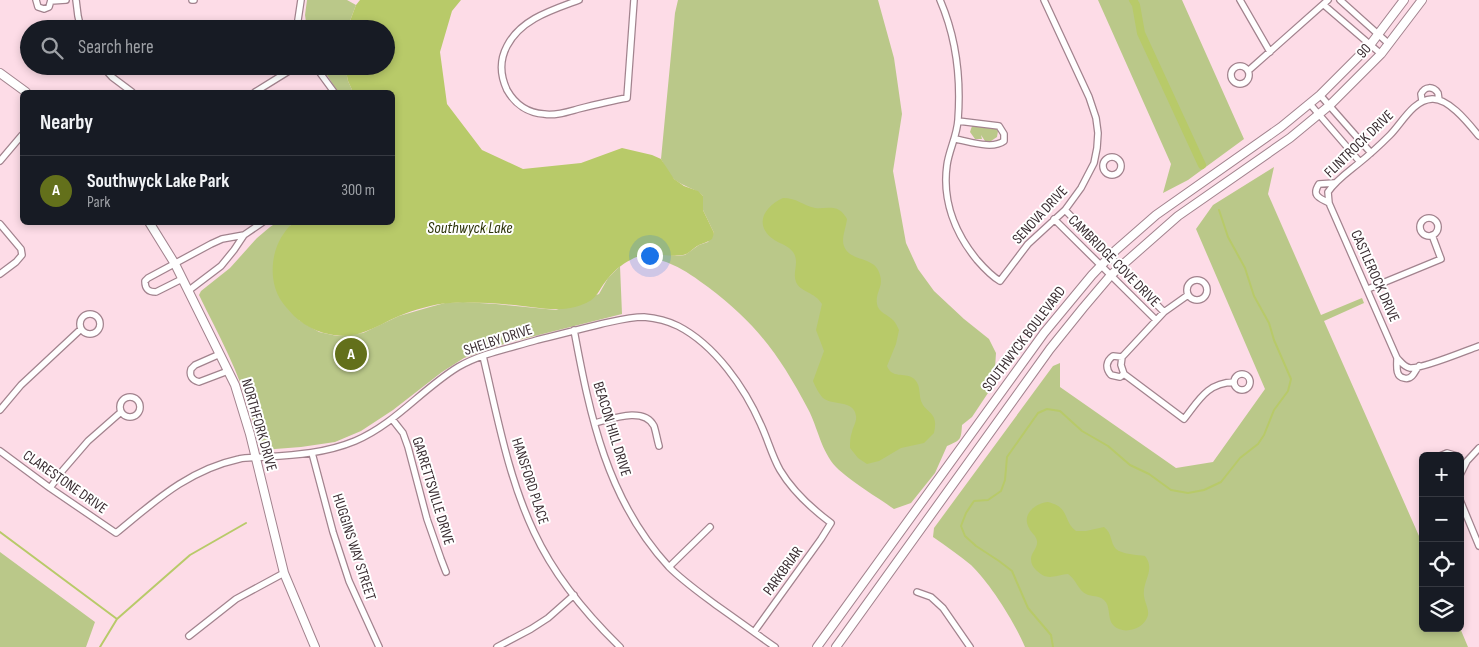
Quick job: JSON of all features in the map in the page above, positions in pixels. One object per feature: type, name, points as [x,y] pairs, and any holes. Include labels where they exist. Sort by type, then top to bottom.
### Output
[{"type":"street","points":[[36,0],[38,7],[44,9],[49,7],[51,1],[66,0]]},
{"type":"street","points":[[76,0],[79,20]]},
{"type":"street","points":[[298,20],[301,0]]},
{"type":"street","points":[[579,0],[532,20],[516,32],[504,52],[500,61],[506,88],[512,99],[522,107],[533,112],[558,114],[627,98],[634,0]]},
{"type":"street","points":[[940,0],[948,20],[953,44],[958,88],[958,121],[955,139],[993,146],[1004,141],[1004,134],[999,126],[958,121]]},
{"type":"street","name":"SENOVA DRIVE","points":[[955,139],[946,174],[950,211],[966,245],[994,278],[1000,281],[1028,244],[1065,210],[1081,188],[1094,163],[1097,148],[1096,118],[1089,97],[1044,0]]},
{"type":"street","points":[[1240,0],[1270,52]]},
{"type":"street","points":[[1340,0],[1390,44]]},
{"type":"street","name":"90","points":[[1310,104],[1370,45],[1404,0]]},
{"type":"street","name":"90","points":[[1319,114],[1381,54],[1422,0]]},
{"type":"street","points":[[1248,71],[1326,2],[1381,54]]},
{"type":"street","points":[[0,73],[23,90]]},
{"type":"street","points":[[110,75],[129,90]]},
{"type":"street","points":[[258,90],[282,75]]},
{"type":"street","points":[[322,75],[333,90]]},
{"type":"street","name":"FLINTROCK DRIVE","points":[[1328,192],[1334,183],[1391,134],[1422,101],[1421,94],[1426,89],[1433,88],[1438,92],[1439,100]]},
{"type":"street","points":[[1320,95],[1370,153]]},
{"type":"street","points":[[1422,101],[1431,99],[1442,100],[1479,136]]},
{"type":"street","points":[[1310,104],[1360,162]]},
{"type":"street","name":"SOUTHWYCK BOULEVARD","points":[[817,647],[1044,332],[1059,312],[1101,265],[1156,215],[1281,127],[1310,104]]},
{"type":"street","name":"SOUTHWYCK BOULEVARD","points":[[836,647],[1050,349],[1111,275],[1178,216],[1290,138],[1319,114]]},
{"type":"street","points":[[1281,127],[1290,138]]},
{"type":"street","points":[[0,160],[20,137]]},
{"type":"street","points":[[1094,163],[1102,164]]},
{"type":"street","name":"CASTLEROCK DRIVE","points":[[1329,203],[1319,198],[1316,189],[1319,184],[1334,183]]},
{"type":"street","name":"CASTLEROCK DRIVE","points":[[1328,192],[1329,203],[1398,358],[1407,368],[1420,366]]},
{"type":"street","name":"CAMBRIDGE COVE DRIVE","points":[[1065,210],[1164,312]]},
{"type":"street","name":"CAMBRIDGE COVE DRIVE","points":[[1054,219],[1156,320]]},
{"type":"street","points":[[0,224],[20,248],[22,255],[0,274]]},
{"type":"street","name":"NORTHFORK DRIVE","points":[[150,225],[175,264],[234,385],[249,429],[284,573],[315,647]]},
{"type":"street","points":[[188,291],[221,266],[244,235],[259,225]]},
{"type":"street","points":[[182,279],[156,292],[151,292],[147,289],[145,281],[211,244],[222,239],[244,235]]},
{"type":"street","points":[[1368,289],[1441,259],[1432,235]]},
{"type":"street","points":[[1188,295],[1164,312],[1122,357],[1121,365],[1124,374],[1184,419],[1212,387],[1223,382],[1234,382]]},
{"type":"street","name":"SHELBY DRIVE","points":[[116,533],[177,485],[192,476],[226,462],[312,453],[354,441],[374,432],[447,374],[470,361],[574,330],[622,319],[645,317],[669,322],[694,336],[717,358],[742,389],[758,418],[772,454],[787,481],[805,502],[831,523]]},
{"type":"street","points":[[0,410],[21,385],[81,329]]},
{"type":"street","name":"BEACON HILL DRIVE","points":[[574,330],[581,370],[605,459],[619,494],[638,527],[669,567],[701,594],[775,647]]},
{"type":"street","points":[[1420,366],[1479,346]]},
{"type":"street","points":[[220,354],[195,365],[191,369],[190,376],[199,382],[228,371]]},
{"type":"street","name":"HANSFORD PLACE","points":[[483,356],[510,466],[534,534],[563,582],[587,613],[620,647]]},
{"type":"street","points":[[1122,357],[1114,356],[1110,359],[1107,367],[1111,375],[1120,377],[1124,374]]},
{"type":"street","name":"CASTLEROCK DRIVE","points":[[1398,358],[1397,371],[1403,378],[1411,377],[1420,366]]},
{"type":"street","points":[[50,488],[88,441],[121,412]]},
{"type":"street","points":[[595,423],[632,415],[642,415],[653,424],[659,446]]},
{"type":"street","name":"GARRETTSVILLE DRIVE","points":[[392,419],[403,432],[427,519],[446,572]]},
{"type":"street","points":[[1464,457],[1472,454],[1479,448]]},
{"type":"street","name":"CLARESTONE DRIVE","points":[[0,451],[116,533]]},
{"type":"street","name":"HUGGINS WAY STREET","points":[[312,453],[333,532],[349,580],[379,647]]},
{"type":"street","points":[[1464,465],[1472,454]]},
{"type":"street","points":[[933,487],[945,496]]},
{"type":"street","points":[[1464,510],[1479,546]]},
{"type":"street","name":"PARKBRIAR","points":[[754,632],[821,540],[831,523]]},
{"type":"street","points":[[669,567],[710,527]]},
{"type":"street","points":[[189,636],[236,599],[284,573]]},
{"type":"street","points":[[917,592],[931,596],[943,608],[970,647]]},
{"type":"street","points":[[497,647],[548,618],[574,595]]},
{"type":"shaded area","points":[[307,0],[347,0],[356,5],[350,20],[306,20]]},
{"type":"shaded area","points":[[678,0],[878,0],[894,58],[902,114],[893,171],[906,243],[918,269],[934,291],[989,339],[996,353],[994,384],[972,417],[962,425],[959,439],[947,446],[935,473],[911,503],[894,509],[836,467],[827,454],[798,390],[777,357],[753,327],[725,300],[682,269],[647,257],[648,254],[656,253],[677,256],[685,255],[699,245],[708,242],[714,233],[703,210],[703,196],[675,180],[661,159],[675,13]]},
{"type":"shaded area","points":[[1098,0],[1182,0],[1244,139],[1188,180],[1163,193],[1171,164]]},
{"type":"shaded area","points":[[327,75],[347,75],[352,90],[337,90]]},
{"type":"shaded area","points":[[974,124],[995,127],[998,131],[997,137],[991,141],[985,141],[981,135],[982,139],[975,139],[970,132]]},
{"type":"shaded area","points":[[1274,167],[1268,194],[1321,315],[1362,298],[1364,303],[1324,321],[1419,536],[1419,632],[1462,632],[1468,647],[1025,647],[1009,615],[986,582],[971,565],[933,537],[934,528],[1053,366],[1060,363],[1060,387],[1176,468],[1213,462],[1265,389],[1196,229],[1213,205]]},
{"type":"shaded area","points":[[273,225],[291,225],[299,320],[319,332],[337,336],[363,333],[399,316],[445,303],[496,304],[556,310],[599,294],[608,278],[620,266],[622,314],[507,343],[464,358],[361,431],[335,442],[265,451],[258,439],[235,369],[199,295],[201,291],[230,268],[257,238]]},
{"type":"shaded area","points":[[0,552],[95,622],[86,647],[0,647]]},
{"type":"water","name":"Southwyck Lake","points":[[360,0],[461,0],[452,11],[440,52],[447,104],[482,150],[523,169],[581,163],[622,148],[652,155],[661,159],[674,179],[684,186],[698,191],[703,196],[703,210],[714,233],[712,239],[683,255],[652,254],[634,258],[613,273],[593,299],[575,307],[552,309],[490,303],[444,304],[411,312],[355,335],[345,336],[327,334],[301,322],[280,298],[275,289],[273,277],[273,262],[277,247],[288,228],[291,225],[395,225],[395,90],[352,90],[347,75],[395,75],[395,20],[350,20]]},
{"type":"water","points":[[783,198],[792,199],[815,208],[834,208],[844,214],[847,219],[843,240],[847,251],[855,257],[871,263],[878,270],[881,284],[877,295],[878,307],[894,321],[899,330],[896,344],[887,366],[892,373],[910,376],[916,381],[923,405],[935,420],[934,433],[924,443],[901,448],[879,461],[867,464],[858,458],[850,448],[851,436],[856,420],[854,411],[847,405],[823,398],[813,381],[824,351],[816,330],[822,304],[796,282],[796,260],[793,252],[773,239],[764,227],[764,216],[767,211]]},
{"type":"water","points":[[1048,502],[1063,511],[1069,523],[1076,531],[1104,527],[1118,551],[1145,556],[1149,566],[1144,591],[1148,615],[1143,624],[1128,630],[1117,628],[1111,622],[1108,605],[1102,598],[1083,592],[1068,574],[1048,577],[1040,574],[1034,568],[1031,559],[1037,541],[1029,528],[1027,518],[1031,510]]},
{"type":"waterway","points":[[1133,0],[1136,5],[1141,33],[1202,165]]},
{"type":"waterway","points":[[1053,647],[1051,635],[1028,608],[1012,571],[976,546],[965,536],[961,526],[966,513],[974,501],[988,500],[1001,491],[1005,480],[1007,457],[1038,413],[1047,409],[1060,411],[1082,431],[1108,446],[1130,465],[1149,474],[1171,490],[1188,493],[1204,490],[1221,482],[1240,458],[1258,444],[1264,435],[1274,410],[1288,391],[1291,379],[1274,340],[1269,323],[1254,296],[1245,268],[1228,237],[1219,210]]},
{"type":"waterway","points":[[100,647],[117,619],[190,555],[246,523]]},
{"type":"waterway","points":[[0,532],[117,619]]},
{"type":"place","name":"Southwyck Lake Park","points":[[351,354]]}]
